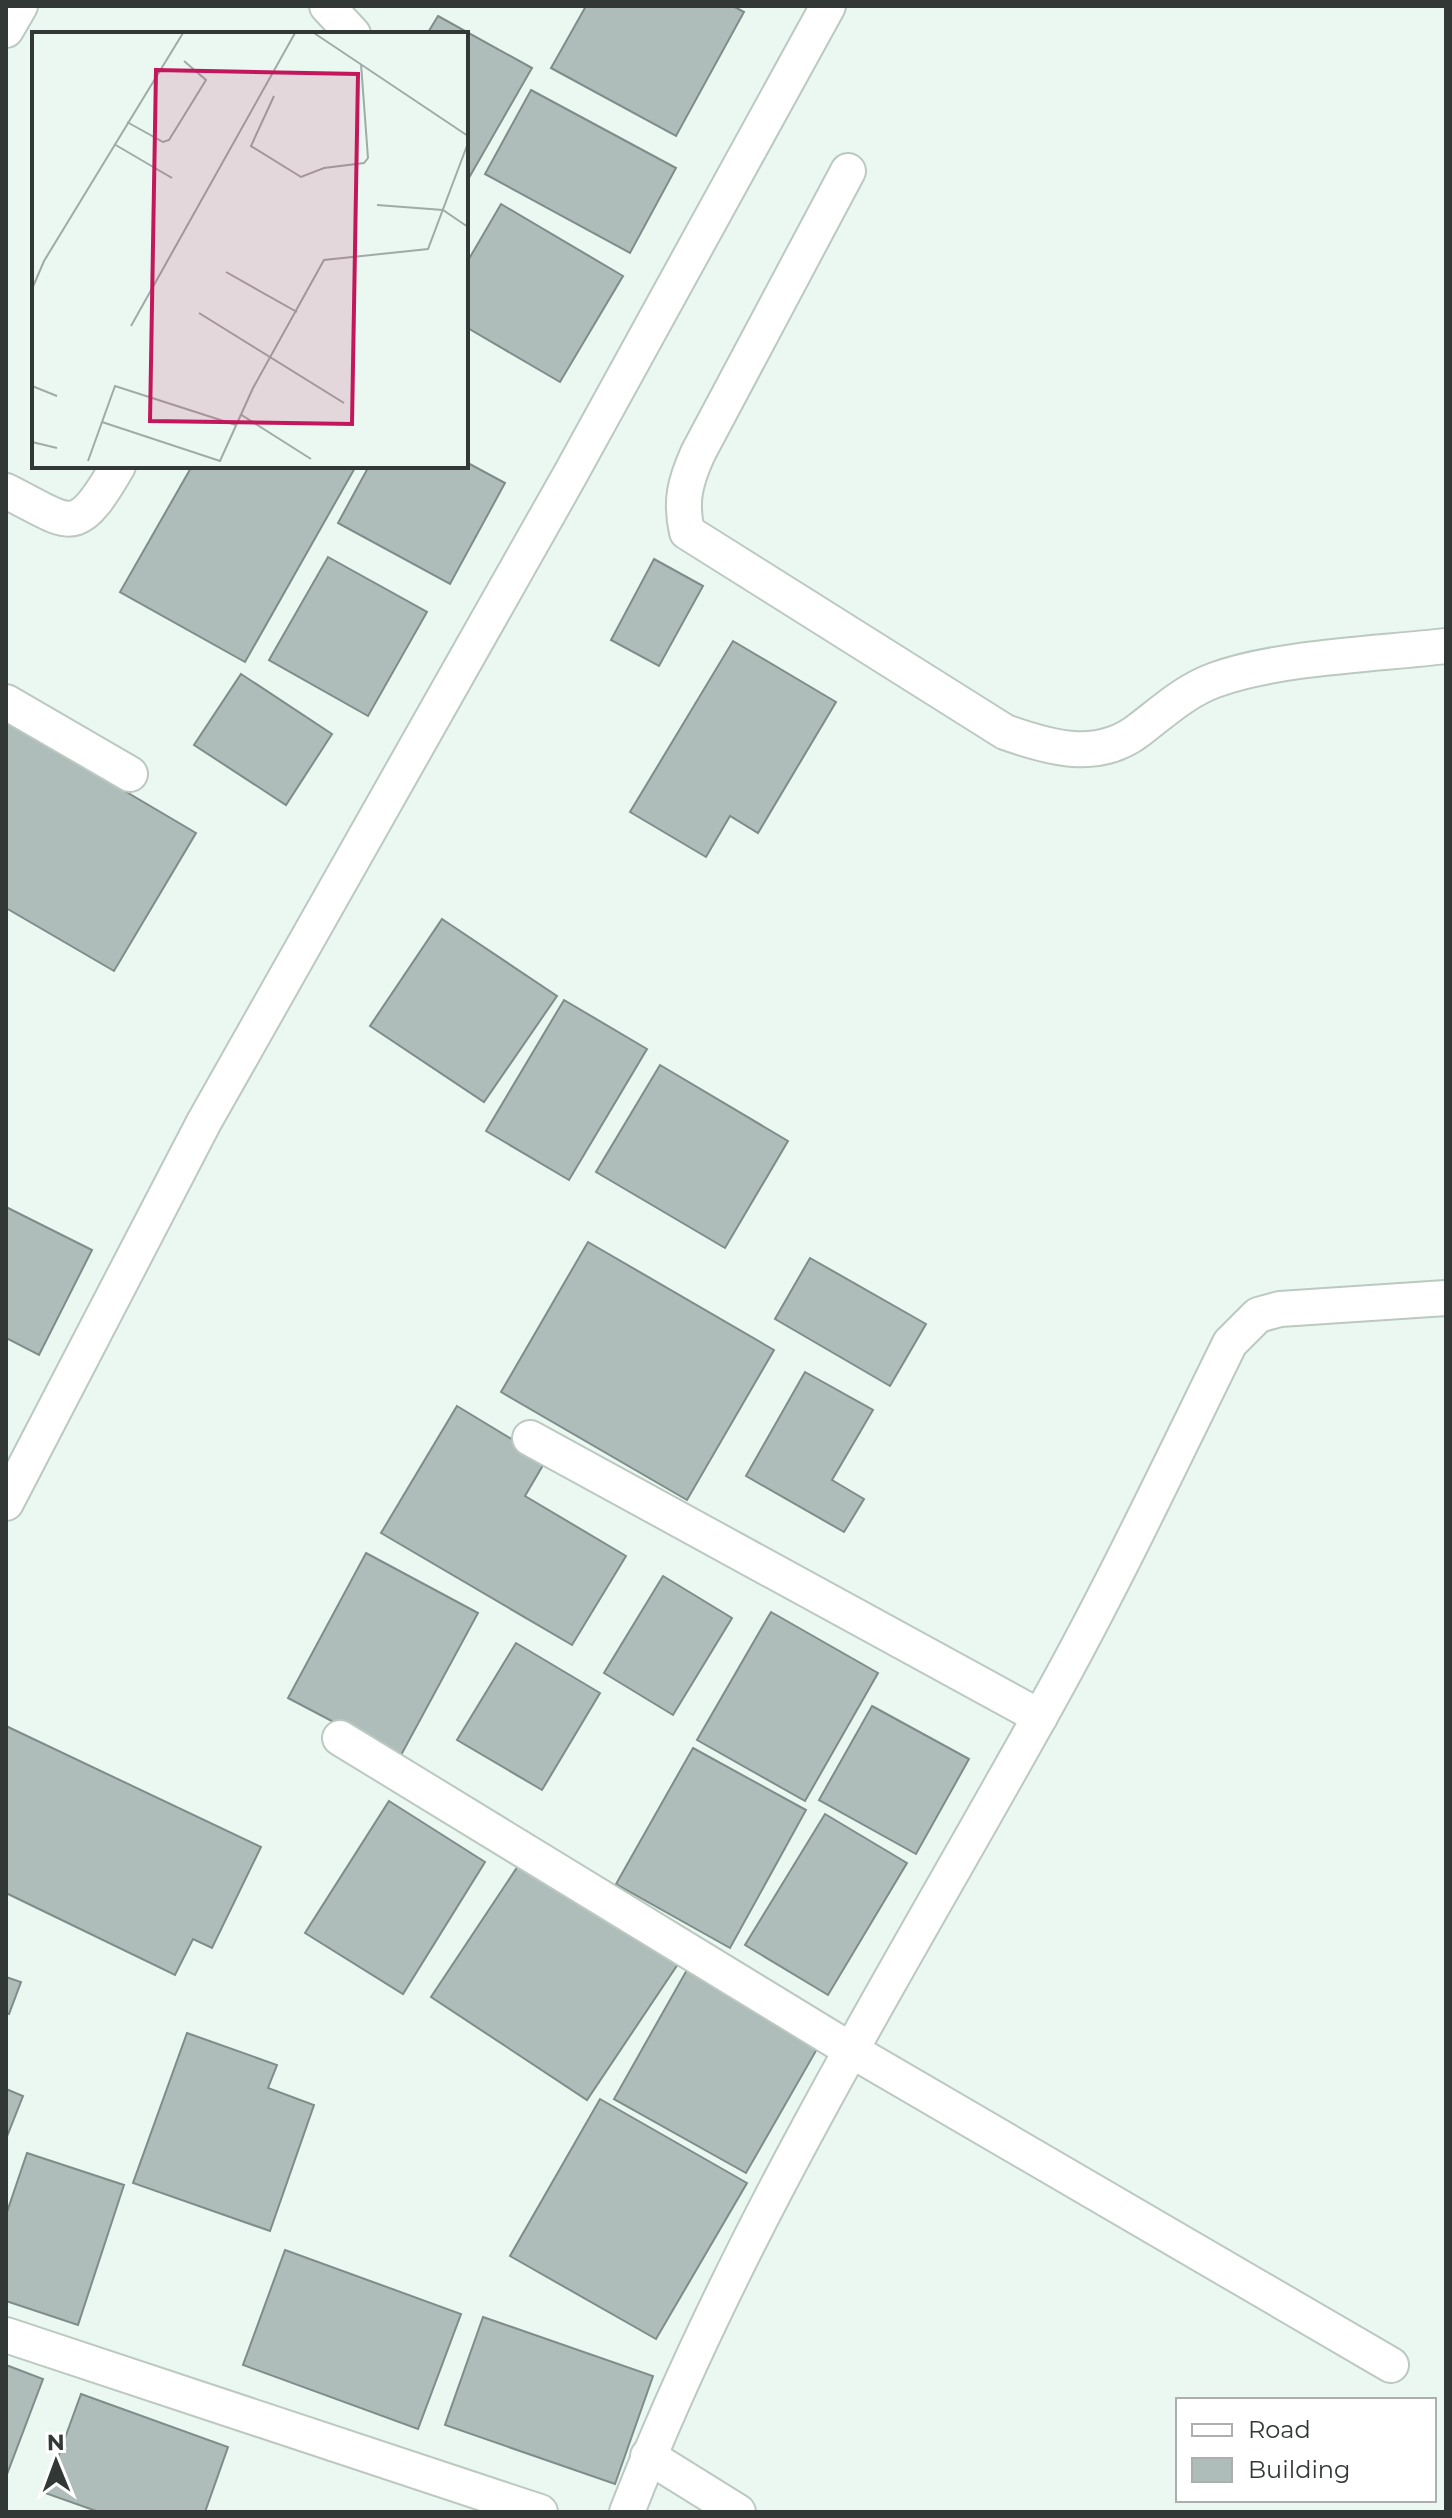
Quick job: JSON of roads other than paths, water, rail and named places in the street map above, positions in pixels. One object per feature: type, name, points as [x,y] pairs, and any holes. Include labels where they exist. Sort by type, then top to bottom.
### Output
[{"type":"street","points":[[6,30],[20,6]]},
{"type":"street","points":[[327,6],[351,32]]},
{"type":"street","points":[[6,1503],[204,1122],[570,475],[828,6]]},
{"type":"street","points":[[848,171],[684,484],[682,509],[687,532],[1005,732],[1055,750],[1104,748],[1135,733],[1182,695],[1216,679],[1262,668],[1446,646]]},
{"type":"street","points":[[6,491],[55,518],[71,519],[84,513],[99,498],[117,468]]},
{"type":"street","points":[[6,702],[130,774]]},
{"type":"street","points":[[627,2512],[648,2456],[715,2309],[849,2049],[1040,1717],[1230,1343],[1258,1315],[1280,1309],[1446,1298]]},
{"type":"street","points":[[530,1438],[1040,1717]]},
{"type":"street","points":[[340,1738],[849,2049],[1391,2365]]},
{"type":"street","points":[[6,2335],[540,2512]]},
{"type":"street","points":[[648,2456],[738,2512]]}]
